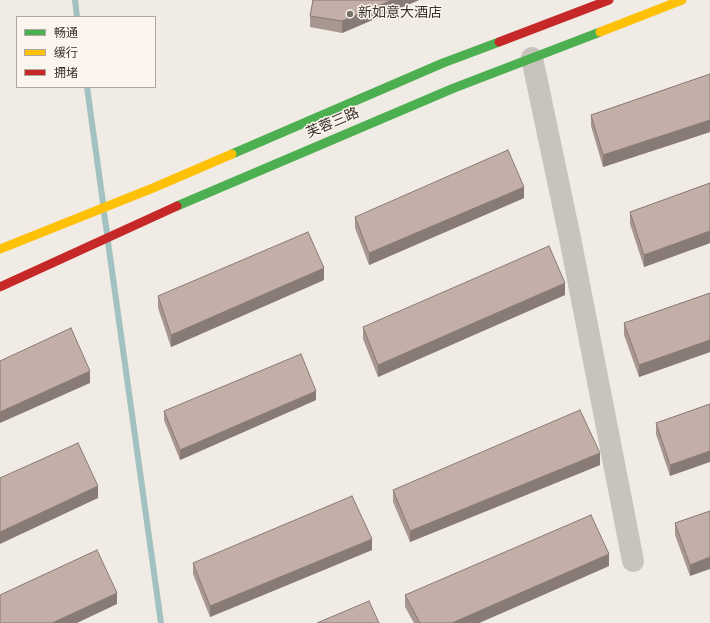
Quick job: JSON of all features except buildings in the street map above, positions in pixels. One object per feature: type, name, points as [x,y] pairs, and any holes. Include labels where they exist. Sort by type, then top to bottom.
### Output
[{"type":"main road","name":"芙蓉三路","points":[[0,249],[39,232],[153,188],[444,63],[609,0]]},
{"type":"main road","name":"芙蓉三路","points":[[0,286],[53,264],[164,212],[454,88],[682,0]]},
{"type":"street","points":[[532,58],[570,238],[633,561]]},
{"type":"waterway","points":[[75,0],[77,16]]},
{"type":"waterway","points":[[87,88],[103,203]]},
{"type":"waterway","points":[[104,213],[107,233]]},
{"type":"waterway","points":[[108,242],[161,623]]},
{"type":"traffic: fast","points":[[177,206],[454,88],[600,32]]},
{"type":"traffic: fast","points":[[232,154],[443,63],[499,42]]},
{"type":"traffic: slow","points":[[600,32],[682,0]]},
{"type":"traffic: slow","points":[[0,249],[153,188],[232,154]]},
{"type":"traffic: jam","points":[[499,42],[609,0]]},
{"type":"traffic: jam","points":[[0,287],[177,206]]},
{"type":"place","name":"新如意大酒店","points":[[350,14]]}]
